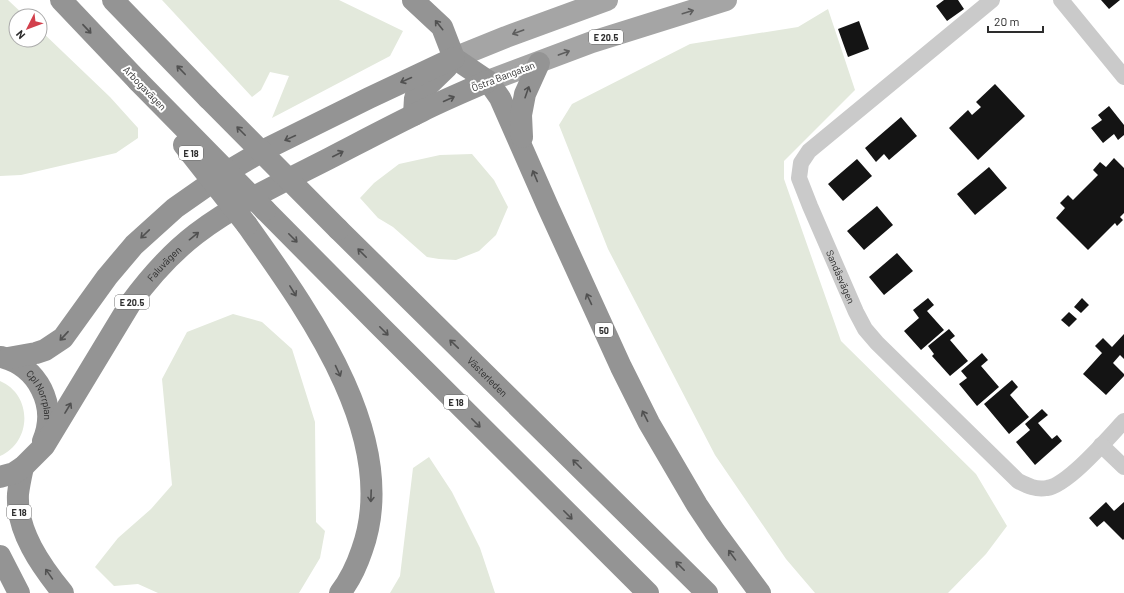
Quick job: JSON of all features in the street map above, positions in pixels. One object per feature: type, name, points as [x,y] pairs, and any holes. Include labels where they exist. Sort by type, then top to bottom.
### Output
[{"type":"highway","name":"Arbogavägen","points":[[61,0],[230,175],[570,517],[648,593]]},
{"type":"highway","points":[[113,0],[208,98],[266,154]]},
{"type":"highway","points":[[413,0],[442,27],[454,58]]},
{"type":"highway","points":[[414,115],[415,98],[454,58]]},
{"type":"highway","points":[[3,357],[36,353],[45,350],[63,338],[107,276],[134,245],[153,226],[208,184],[369,98],[454,58]]},
{"type":"highway","name":"50","points":[[454,58],[488,81],[504,104],[548,207],[611,347],[649,423],[697,505],[757,590]]},
{"type":"highway","points":[[522,145],[521,115],[525,94],[539,62]]},
{"type":"highway","name":"E 18","points":[[138,81],[193,157],[247,225],[284,276],[320,336],[345,386],[356,413],[370,464],[372,490],[371,514],[366,539],[357,564],[340,593]]},
{"type":"highway","name":"Östra Bangatan","points":[[290,177],[414,115],[488,81]]},
{"type":"highway","name":"Västerleden","points":[[266,154],[338,229],[707,593]]},
{"type":"highway","name":"Faluvägen","points":[[39,452],[52,435],[130,304],[155,272],[177,250],[220,217],[290,177]]},
{"type":"highway","name":"Cpl Norrplan","points":[[0,477],[23,467],[39,452],[47,430],[48,419],[47,402],[41,387],[32,375],[18,363],[3,357]]},
{"type":"highway","name":"E 18","points":[[23,467],[18,494],[20,518],[28,539],[36,554],[46,571],[63,593]]},
{"type":"highway","points":[[0,556],[18,593]]},
{"type":"highway","points":[[0,572],[18,593]]},
{"type":"main road","points":[[454,58],[506,36],[607,0]]},
{"type":"main road","name":"Östra Bangatan","points":[[488,81],[632,29],[726,0]]},
{"type":"street","name":"Sandåsvägen","points":[[992,0],[809,151],[801,163],[799,178],[856,312],[865,329],[908,375],[1018,481],[1033,488],[1048,488],[1060,483],[1071,475],[1124,421]]},
{"type":"street","points":[[1062,0],[1124,77]]},
{"type":"street","points":[[1101,445],[1124,467]]},
{"type":"shaded area","points":[[0,0],[8,0],[16,8],[8,8],[8,48],[48,48],[48,38],[110,97],[138,128],[138,138],[116,153],[21,175],[0,176]]},
{"type":"shaded area","points":[[162,0],[339,0],[403,31],[390,56],[272,118],[289,76],[270,72],[261,90],[252,97]]},
{"type":"shaded area","points":[[828,9],[855,90],[784,161],[784,179],[841,341],[976,474],[1007,526],[986,554],[948,593],[815,593],[786,559],[715,455],[608,249],[559,125],[572,104],[690,44],[798,27]]},
{"type":"shaded area","points":[[472,154],[494,180],[508,207],[496,235],[479,251],[456,260],[427,257],[393,227],[378,218],[360,198],[374,183],[399,164],[440,155]]},
{"type":"shaded area","points":[[233,314],[262,322],[292,349],[315,422],[316,522],[325,531],[320,558],[299,593],[158,593],[138,584],[114,586],[95,567],[118,538],[151,509],[172,485],[162,379],[187,332]]},
{"type":"shaded area","points":[[0,381],[11,388],[18,397],[23,407],[24,418],[23,430],[18,440],[11,449],[0,456]]},
{"type":"shaded area","points":[[429,457],[452,492],[480,548],[495,593],[390,593],[400,576],[413,468]]},
{"type":"building","points":[[944,0],[958,0],[964,9],[947,21],[936,6]]},
{"type":"building","points":[[1101,0],[1120,0],[1109,9]]},
{"type":"building","points":[[859,21],[869,49],[848,57],[838,29]]},
{"type":"building","points":[[995,84],[1025,116],[978,160],[949,128],[968,110],[972,115],[981,107],[976,102]]},
{"type":"building","points":[[1109,106],[1124,125],[1124,135],[1118,140],[1114,134],[1103,143],[1091,128],[1102,120],[1098,115]]},
{"type":"building","points":[[901,117],[917,136],[889,160],[884,154],[876,162],[865,148]]},
{"type":"building","points":[[1114,158],[1124,168],[1124,213],[1120,217],[1123,220],[1117,226],[1115,223],[1088,250],[1056,218],[1065,208],[1060,203],[1068,195],[1073,200],[1098,175],[1093,170],[1100,162],[1106,167]]},
{"type":"building","points":[[857,159],[872,176],[843,201],[828,184]]},
{"type":"building","points":[[989,167],[1007,188],[975,215],[957,194]]},
{"type":"building","points":[[877,206],[893,225],[864,250],[847,231]]},
{"type":"building","points":[[897,253],[913,271],[884,295],[869,277]]},
{"type":"building","points":[[928,298],[934,305],[927,311],[944,330],[921,350],[904,331],[919,318],[913,310]]},
{"type":"building","points":[[1082,298],[1089,305],[1081,313],[1074,307]]},
{"type":"building","points":[[1069,312],[1077,319],[1069,327],[1061,320]]},
{"type":"building","points":[[949,329],[955,336],[950,340],[968,361],[950,376],[932,356],[934,354],[928,346]]},
{"type":"building","points":[[1124,334],[1124,359],[1120,355],[1113,363],[1124,374],[1124,376],[1106,395],[1083,374],[1102,353],[1095,346],[1103,338],[1112,347]]},
{"type":"building","points":[[982,353],[988,360],[981,366],[999,387],[977,406],[959,384],[967,378],[961,371]]},
{"type":"building","points":[[1012,380],[1018,387],[1010,395],[1029,417],[1009,434],[984,404]]},
{"type":"building","points":[[1042,409],[1048,415],[1038,423],[1052,439],[1057,435],[1062,441],[1035,465],[1016,442],[1030,430],[1025,424]]},
{"type":"building","points":[[1106,502],[1114,511],[1124,502],[1123,540],[1104,521],[1097,527],[1089,518]]}]
